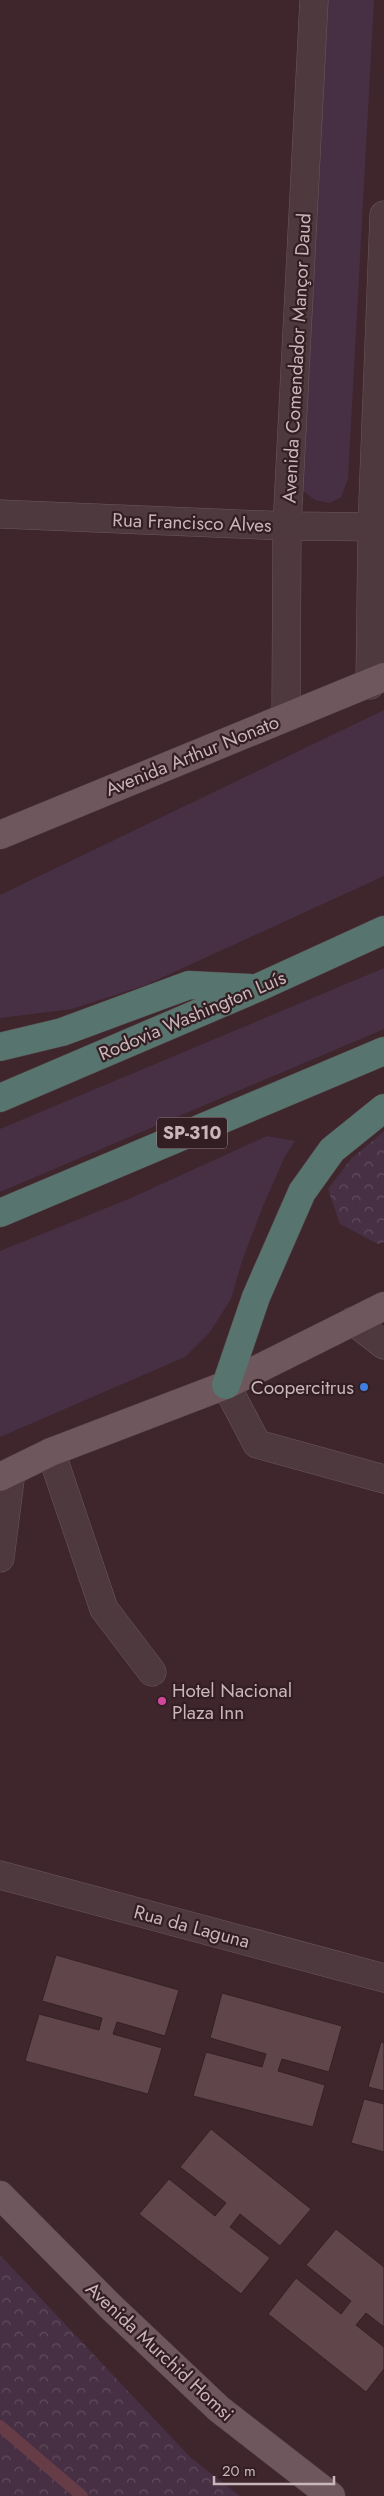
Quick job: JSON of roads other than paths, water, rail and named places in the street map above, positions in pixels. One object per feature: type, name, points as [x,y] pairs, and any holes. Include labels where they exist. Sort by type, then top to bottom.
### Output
[{"type":"highway","name":"Rodovia Washington Luís","points":[[0,1098],[257,988],[384,930]]},
{"type":"highway","points":[[0,1047],[62,1032],[188,985],[257,988]]},
{"type":"highway","name":"SP-310","points":[[0,1212],[384,1051]]},
{"type":"highway","points":[[226,1385],[256,1297],[302,1192],[332,1150],[384,1108]]},
{"type":"main road","name":"Avenida Arthur Nonato","points":[[0,835],[286,716],[377,681]]},
{"type":"main road","points":[[6,1475],[52,1452],[226,1385],[384,1306]]},
{"type":"main road","name":"Avenida Murchid Homsi","points":[[0,2195],[110,2306],[220,2409],[331,2496]]},
{"type":"street","name":"Avenida Comendador Mançor Daud","points":[[286,716],[287,526],[314,0]]},
{"type":"street","points":[[377,681],[384,216]]},
{"type":"street","name":"Rua Francisco Alves","points":[[0,514],[287,526],[378,527]]},
{"type":"street","points":[[353,1321],[384,1345]]},
{"type":"street","points":[[226,1385],[257,1444],[384,1479]]},
{"type":"street","points":[[52,1452],[104,1608],[152,1672]]},
{"type":"street","points":[[0,1558],[6,1475]]},
{"type":"street","name":"Rua da Laguna","points":[[0,1875],[384,1978]]},
{"type":"waterway","points":[[0,2426],[82,2496]]},
{"type":"place","name":"Coopercitrus","points":[[364,1387]]},
{"type":"place","name":"Hotel Nacional Plaza Inn","points":[[162,1701]]}]
